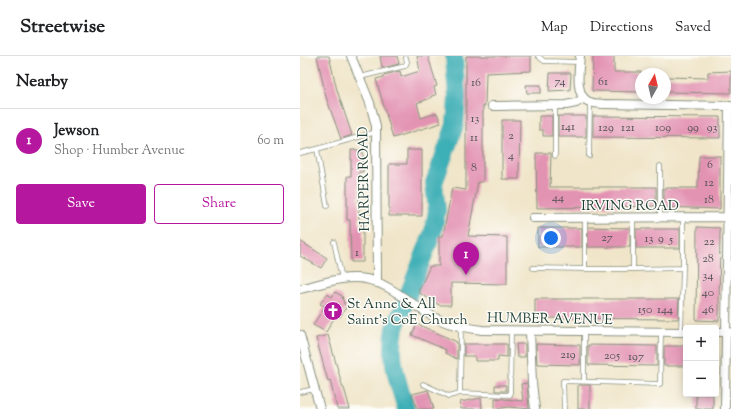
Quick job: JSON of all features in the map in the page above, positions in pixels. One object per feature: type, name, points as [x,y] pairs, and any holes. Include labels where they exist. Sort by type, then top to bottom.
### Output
[{"type":"street","name":"HARPER ROAD","points":[[351,56],[370,103],[376,132],[377,283]]},
{"type":"street","points":[[580,59],[579,86],[587,100]]},
{"type":"street","points":[[492,106],[555,106],[587,100],[603,104],[730,106],[728,217],[729,332],[725,409]]},
{"type":"street","name":"IRVING ROAD","points":[[533,218],[728,217]]},
{"type":"street","name":"HUMBER AVENUE","points":[[300,289],[342,279],[365,279],[377,283],[440,320],[461,327],[530,331],[683,332]]},
{"type":"street","points":[[530,331],[532,383],[535,409]]},
{"type":"street","points":[[300,335],[320,409]]},
{"type":"lane","points":[[538,56],[544,61],[580,59]]},
{"type":"lane","points":[[360,78],[405,66],[407,62],[406,58]]},
{"type":"lane","points":[[587,100],[589,156]]},
{"type":"lane","points":[[555,106],[555,156]]},
{"type":"lane","points":[[300,153],[376,132]]},
{"type":"lane","points":[[317,149],[327,206]]},
{"type":"lane","points":[[660,166],[660,218]]},
{"type":"lane","points":[[585,269],[586,218]]},
{"type":"lane","points":[[633,218],[633,269]]},
{"type":"lane","points":[[684,218],[684,325]]},
{"type":"lane","points":[[334,242],[342,279]]},
{"type":"lane","points":[[533,268],[683,268]]},
{"type":"lane","points":[[460,393],[461,327]]},
{"type":"lane","points":[[423,384],[449,396],[460,393],[510,395],[511,330]]},
{"type":"lane","points":[[584,332],[584,381]]},
{"type":"lane","points":[[564,409],[563,381],[660,384],[661,332]]},
{"type":"lane","points":[[300,392],[315,388]]},
{"type":"building","points":[[317,56],[329,56],[337,90],[352,135],[341,139],[326,97]]},
{"type":"building","points":[[380,56],[397,56],[399,64],[382,68]]},
{"type":"building","points":[[417,56],[428,56],[437,86],[434,87],[436,95],[417,103],[421,118],[437,113],[441,123],[393,138],[376,79],[384,77],[384,75],[400,71],[401,77],[420,71]]},
{"type":"building","points":[[466,56],[531,56],[531,71],[486,73],[485,106],[483,106],[483,182],[478,182],[468,236],[507,237],[507,284],[451,283],[451,305],[439,305],[418,292],[430,266],[439,266],[439,236],[443,236],[452,188],[466,190]]},
{"type":"building","points":[[593,56],[614,56],[614,72],[635,72],[635,92],[592,91]]},
{"type":"building","points":[[731,71],[731,93],[671,92],[671,77],[708,78],[708,72]]},
{"type":"building","points":[[550,73],[571,73],[570,90],[549,91]]},
{"type":"building","points":[[526,85],[541,85],[541,93],[527,93]]},
{"type":"building","points":[[539,116],[552,116],[552,136],[543,136],[543,130],[539,130]]},
{"type":"building","points":[[558,116],[586,116],[586,137],[558,137]]},
{"type":"building","points":[[593,116],[720,117],[720,138],[593,137]]},
{"type":"building","points":[[502,120],[520,120],[519,179],[502,179]]},
{"type":"building","points":[[351,150],[363,150],[363,172],[359,172],[359,225],[363,225],[363,262],[351,262],[350,220],[347,220],[347,176],[351,176]]},
{"type":"building","points":[[407,150],[422,150],[422,216],[389,216],[389,164],[407,164]]},
{"type":"building","points":[[536,153],[551,153],[550,187],[656,187],[656,206],[537,208]]},
{"type":"building","points":[[699,156],[720,156],[720,209],[664,207],[664,188],[698,188]]},
{"type":"building","points":[[588,227],[630,228],[630,247],[588,247]]},
{"type":"building","points":[[697,227],[720,228],[719,321],[696,320]]},
{"type":"building","points":[[538,228],[582,228],[582,247],[538,247]]},
{"type":"building","points":[[636,229],[680,229],[680,248],[636,248]]},
{"type":"building","points":[[300,241],[327,258],[321,268],[300,256]]},
{"type":"building","name":"St Anne & All Saint’s CoE Church","points":[[335,292],[342,296],[344,304],[347,306],[340,317],[336,315],[326,332],[313,325],[325,306],[320,304],[327,294],[332,297]]},
{"type":"building","points":[[535,299],[679,299],[678,319],[535,318]]},
{"type":"building","points":[[417,324],[457,342],[457,359],[445,353],[446,350],[412,335]]},
{"type":"building","points":[[328,335],[350,409],[337,409],[330,380],[328,381],[316,338]]},
{"type":"building","points":[[464,344],[507,344],[507,357],[498,356],[498,361],[475,361],[475,356],[464,356]]},
{"type":"building","points":[[516,344],[525,344],[525,357],[517,357]]},
{"type":"building","points":[[536,344],[580,345],[580,365],[537,364]]},
{"type":"building","points":[[588,345],[657,346],[657,366],[588,365]]},
{"type":"building","points":[[664,346],[683,346],[683,366],[664,366]]},
{"type":"building","points":[[527,383],[529,409],[509,407],[495,409],[495,398],[523,401],[521,384]]},
{"type":"building","points":[[495,385],[506,385],[506,391],[495,391]]},
{"type":"building","points":[[578,385],[590,385],[590,409],[578,409]]},
{"type":"building","points":[[428,390],[434,409],[417,409],[412,394]]},
{"type":"building","points":[[696,397],[713,397],[713,409],[696,409]]},
{"type":"building","points":[[481,398],[482,409],[461,409],[460,402]]},
{"type":"waterway","points":[[406,409],[393,360],[393,340],[395,328],[433,232],[437,211],[434,183],[455,125],[457,98],[454,56]]},
{"type":"place","name":"Jewson","points":[[466,275]]},
{"type":"place","name":"St Anne & All Saint’s CoE Church","points":[[333,311]]}]
